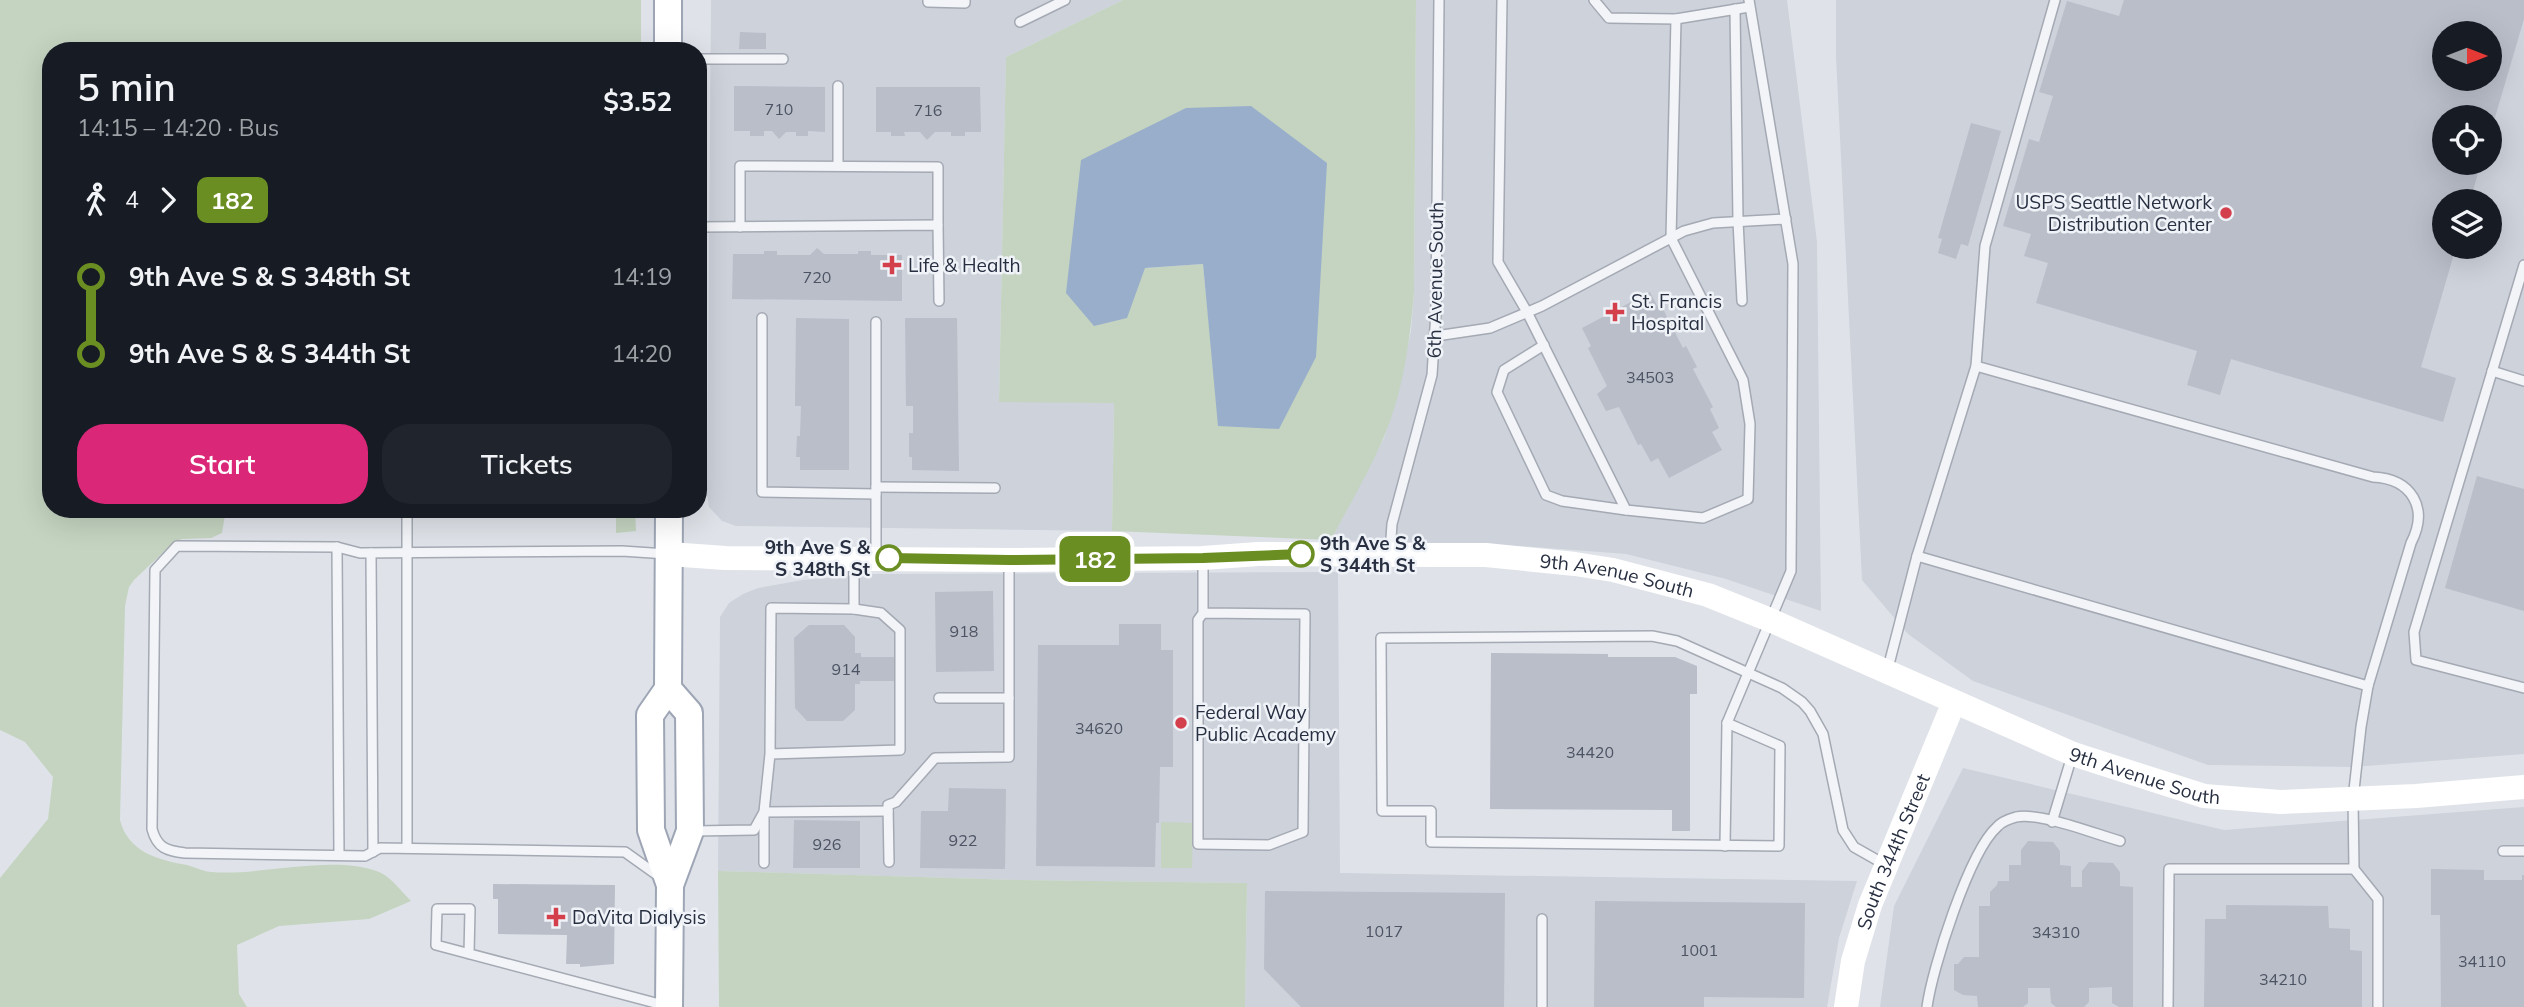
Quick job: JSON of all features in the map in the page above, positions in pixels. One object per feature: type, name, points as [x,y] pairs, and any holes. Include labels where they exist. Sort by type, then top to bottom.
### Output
[{"type":"main road","points":[[668,0],[668,42]]},
{"type":"main road","points":[[669,518],[668,689],[650,715],[650,830],[670,885]]},
{"type":"main road","points":[[668,689],[689,713],[690,831],[670,885],[669,1007]]},
{"type":"street","name":"9th Avenue South","points":[[669,554],[725,558],[1009,560],[1203,558],[1258,554],[1486,555],[1575,564],[1645,578],[1707,595],[1770,620],[2073,754],[2204,796],[2280,802],[2524,787]]},
{"type":"street","name":"South 344th Street","points":[[1846,1007],[1853,961],[1862,929],[1954,702]]},
{"type":"lane","points":[[928,0],[965,3],[965,0]]},
{"type":"lane","points":[[1020,22],[1065,0]]},
{"type":"lane","name":"6th Avenue South","points":[[1390,555],[1392,524],[1432,374],[1436,336],[1439,0]]},
{"type":"lane","points":[[1502,0],[1499,262],[1544,345],[1626,510]]},
{"type":"lane","points":[[1594,0],[1609,18],[1676,19],[1749,4],[1793,264],[1791,571],[1727,723],[1725,846]]},
{"type":"lane","points":[[1887,672],[1917,556],[1976,366],[1985,246],[2055,0]]},
{"type":"lane","points":[[1735,9],[1742,302]]},
{"type":"lane","points":[[1544,345],[1504,370],[1497,392],[1546,495],[1562,501],[1703,519],[1748,499],[1750,424],[1743,380],[1671,238],[1676,19]]},
{"type":"lane","points":[[707,60],[783,59]]},
{"type":"lane","points":[[838,86],[838,166]]},
{"type":"lane","points":[[740,227],[740,166],[937,167],[939,301]]},
{"type":"lane","points":[[1436,336],[1490,328],[1527,312],[1684,231],[1713,223],[1786,219]]},
{"type":"lane","points":[[707,228],[937,225]]},
{"type":"lane","points":[[2524,264],[2414,632],[2416,660],[2524,688]]},
{"type":"lane","points":[[762,318],[762,492],[995,488]]},
{"type":"lane","points":[[854,609],[876,490],[876,322]]},
{"type":"lane","points":[[1976,366],[2373,477],[2386,478],[2399,483],[2410,492],[2419,517],[2417,531],[2368,686],[2353,799],[2354,869],[2378,899],[2378,1007]]},
{"type":"lane","points":[[2492,371],[2524,381]]},
{"type":"lane","points":[[407,518],[407,848]]},
{"type":"lane","points":[[669,554],[622,551],[360,553],[337,547],[177,546],[155,570],[152,829],[158,842],[169,851],[365,856],[380,848],[625,852],[670,885]]},
{"type":"lane","points":[[337,547],[339,855]]},
{"type":"lane","points":[[370,553],[373,852]]},
{"type":"lane","points":[[1917,556],[2368,686]]},
{"type":"lane","points":[[1203,558],[1203,613],[1198,620],[1198,844],[1269,845],[1303,832],[1305,614],[1203,613]]},
{"type":"lane","points":[[889,862],[888,805],[896,802],[935,758],[1009,757],[1009,560]]},
{"type":"lane","points":[[764,863],[764,812],[770,754],[771,608],[854,609],[881,613],[900,630],[900,750],[770,754]]},
{"type":"lane","points":[[1727,723],[1780,746],[1779,846],[1431,842],[1431,811],[1381,811],[1381,638],[1652,636],[1678,641],[1748,673],[1792,694],[1810,711],[1818,722],[1827,746],[1843,830],[1854,847],[1886,865]]},
{"type":"lane","points":[[939,698],[1009,698]]},
{"type":"lane","points":[[2052,822],[2073,754]]},
{"type":"lane","points":[[764,812],[888,811]]},
{"type":"lane","points":[[690,831],[754,830],[764,812]]},
{"type":"lane","points":[[1927,1007],[1929,989],[1954,909],[1985,842],[1997,826],[2009,819],[2028,817],[2120,841]]},
{"type":"lane","points":[[2503,851],[2524,851]]},
{"type":"lane","points":[[2168,1007],[2169,869],[2354,869]]},
{"type":"lane","points":[[469,954],[470,909],[437,909],[436,945],[469,954],[669,1007]]},
{"type":"lane","points":[[1542,919],[1542,1007]]},
{"type":"shaded area","points":[[711,0],[1123,0],[1006,57],[999,401],[1114,403],[1112,531],[736,526],[722,521],[709,507]]},
{"type":"shaded area","name":"St. Francis Hospital","points":[[1416,0],[1787,0],[1817,242],[1821,611],[1726,579],[1626,554],[1520,546],[1331,540],[1384,438],[1397,396],[1411,331],[1414,292]]},
{"type":"shaded area","name":"USPS Seattle Network Distribution Center","points":[[1836,0],[2524,0],[2524,754],[2353,767],[2208,765],[1973,681],[1908,634],[1862,580],[1836,57]]},
{"type":"shaded area","points":[[1338,572],[1340,873],[1857,881],[1839,938],[1827,1007],[1245,1007],[1247,883],[1020,880],[718,871],[720,617],[729,603],[743,594],[758,588],[803,580],[874,574]]},
{"type":"shaded area","points":[[1963,768],[2224,830],[2524,807],[2524,1007],[1880,1007],[1894,906]]},
{"type":"green space","points":[[0,0],[641,0],[641,42],[42,42],[42,518],[224,518],[222,533],[211,538],[182,539],[174,542],[129,587],[125,606],[120,820],[124,831],[137,847],[146,853],[209,872],[319,865],[360,867],[383,874],[411,901],[369,919],[279,926],[237,945],[239,994],[247,1007],[0,1007],[0,878],[48,819],[53,777],[25,742],[0,730]]},
{"type":"green space","points":[[1123,0],[1416,0],[1414,292],[1408,348],[1396,404],[1383,439],[1331,540],[1112,531],[1114,403],[999,402],[1006,57]],"holes":[[[1326,163],[1219,425],[1203,264],[1145,268]]]},
{"type":"green space","points":[[616,518],[635,518],[636,531],[616,533]]},
{"type":"green space","points":[[1161,822],[1193,823],[1192,868],[1161,868]]},
{"type":"green space","points":[[718,871],[1020,880],[1247,883],[1245,1007],[719,1007]]},
{"type":"water","points":[[1251,106],[1327,163],[1316,357],[1279,429],[1218,426],[1203,264],[1145,268],[1127,318],[1094,326],[1066,293],[1081,160],[1186,108]]},
{"type":"building","name":"USPS Seattle Network Distribution Center","points":[[2124,0],[2524,0],[2524,19],[2499,105],[2432,105],[2432,175],[2478,175],[2473,189],[2432,189],[2432,259],[2452,259],[2421,367],[2456,378],[2443,422],[2231,359],[2220,395],[2187,385],[2197,351],[2036,303],[2048,263],[2024,256],[2031,234],[2003,226],[2029,139],[2039,142],[2053,96],[2039,92],[2067,1],[2119,16]]},
{"type":"building","points":[[740,32],[766,33],[766,49],[739,49]]},
{"type":"building","points":[[734,86],[825,87],[825,132],[808,131],[808,136],[796,136],[796,132],[786,132],[779,139],[772,131],[764,131],[764,136],[750,136],[750,131],[734,131]]},
{"type":"building","points":[[876,87],[980,87],[981,132],[965,132],[965,136],[951,136],[951,132],[935,132],[927,140],[920,132],[904,132],[905,136],[891,136],[891,132],[876,132]]},
{"type":"building","points":[[1971,123],[2001,131],[1968,246],[1961,244],[1956,259],[1938,253],[1942,239],[1938,238]]},
{"type":"building","points":[[817,248],[824,254],[858,254],[858,251],[871,251],[871,255],[902,255],[902,301],[732,299],[733,254],[764,254],[764,251],[777,251],[777,255],[810,255]]},
{"type":"building","points":[[1650,292],[1697,367],[1693,369],[1713,407],[1710,409],[1719,428],[1712,432],[1722,450],[1669,478],[1658,458],[1651,462],[1641,444],[1638,445],[1619,407],[1606,411],[1597,394],[1607,386],[1588,348],[1591,346],[1582,328]]},
{"type":"building","points":[[796,318],[849,319],[849,470],[800,470],[800,457],[796,457],[801,406],[795,406]]},
{"type":"building","points":[[905,318],[957,318],[959,471],[912,470],[909,433],[913,433],[913,406],[906,406]]},
{"type":"building","points":[[2477,476],[2524,489],[2524,611],[2445,588]]},
{"type":"building","points":[[993,591],[994,671],[936,672],[935,592]]},
{"type":"building","points":[[1119,624],[1161,624],[1161,650],[1173,650],[1173,767],[1160,767],[1155,867],[1036,866],[1038,645],[1119,645]]},
{"type":"building","points":[[809,625],[844,625],[855,637],[855,653],[861,653],[861,657],[897,657],[897,681],[860,681],[860,684],[855,684],[855,710],[843,721],[807,721],[795,708],[794,638]]},
{"type":"building","points":[[1491,653],[1675,657],[1697,666],[1697,694],[1690,694],[1690,831],[1672,831],[1672,810],[1490,809]]},
{"type":"building","points":[[949,788],[1006,789],[1005,869],[920,868],[921,811],[948,811]]},
{"type":"building","points":[[794,820],[860,821],[860,868],[793,868]]},
{"type":"building","points":[[2028,841],[2053,842],[2060,851],[2060,865],[2071,866],[2071,887],[2082,887],[2082,871],[2089,862],[2113,863],[2120,872],[2120,886],[2133,887],[2133,1007],[2119,1007],[2112,1003],[2112,987],[2089,988],[2089,1002],[2084,1007],[2056,1007],[2051,1003],[2050,988],[2028,988],[2028,1003],[2023,1007],[1978,1007],[1977,996],[1963,995],[1954,990],[1954,964],[1958,964],[1964,957],[1979,957],[1979,906],[1990,906],[1990,892],[1998,881],[2009,881],[2009,865],[2021,865],[2021,850]]},
{"type":"building","points":[[2431,869],[2484,870],[2484,880],[2522,880],[2524,875],[2524,1007],[2441,1007],[2440,915],[2431,915]]},
{"type":"building","name":"DaVita Dialysis","points":[[493,884],[615,885],[614,964],[580,967],[580,964],[566,964],[567,935],[498,934],[498,899],[493,899]]},
{"type":"building","points":[[1265,891],[1505,893],[1504,1007],[1301,1007],[1264,969]]},
{"type":"building","points":[[1595,901],[1805,903],[1804,998],[1704,997],[1704,1007],[1594,1007]]},
{"type":"building","points":[[2226,905],[2328,906],[2329,928],[2350,929],[2350,950],[2362,951],[2362,1007],[2204,1007],[2205,919],[2226,919]]},
{"type":"bus line","name":"182","points":[[889,558],[1009,560],[1301,554]]},
{"type":"place","name":"USPS Seattle Network Distribution Center","points":[[2226,213]]},
{"type":"place","name":"Life & Health","points":[[892,265]]},
{"type":"place","name":"St. Francis Hospital","points":[[1615,312]]},
{"type":"place","name":"9th Ave S & S 344th St","points":[[1301,554]]},
{"type":"place","name":"9th Ave S & S 348th St","points":[[889,558]]},
{"type":"place","name":"Federal Way Public Academy","points":[[1181,723]]},
{"type":"place","name":"DaVita Dialysis","points":[[556,917]]}]
